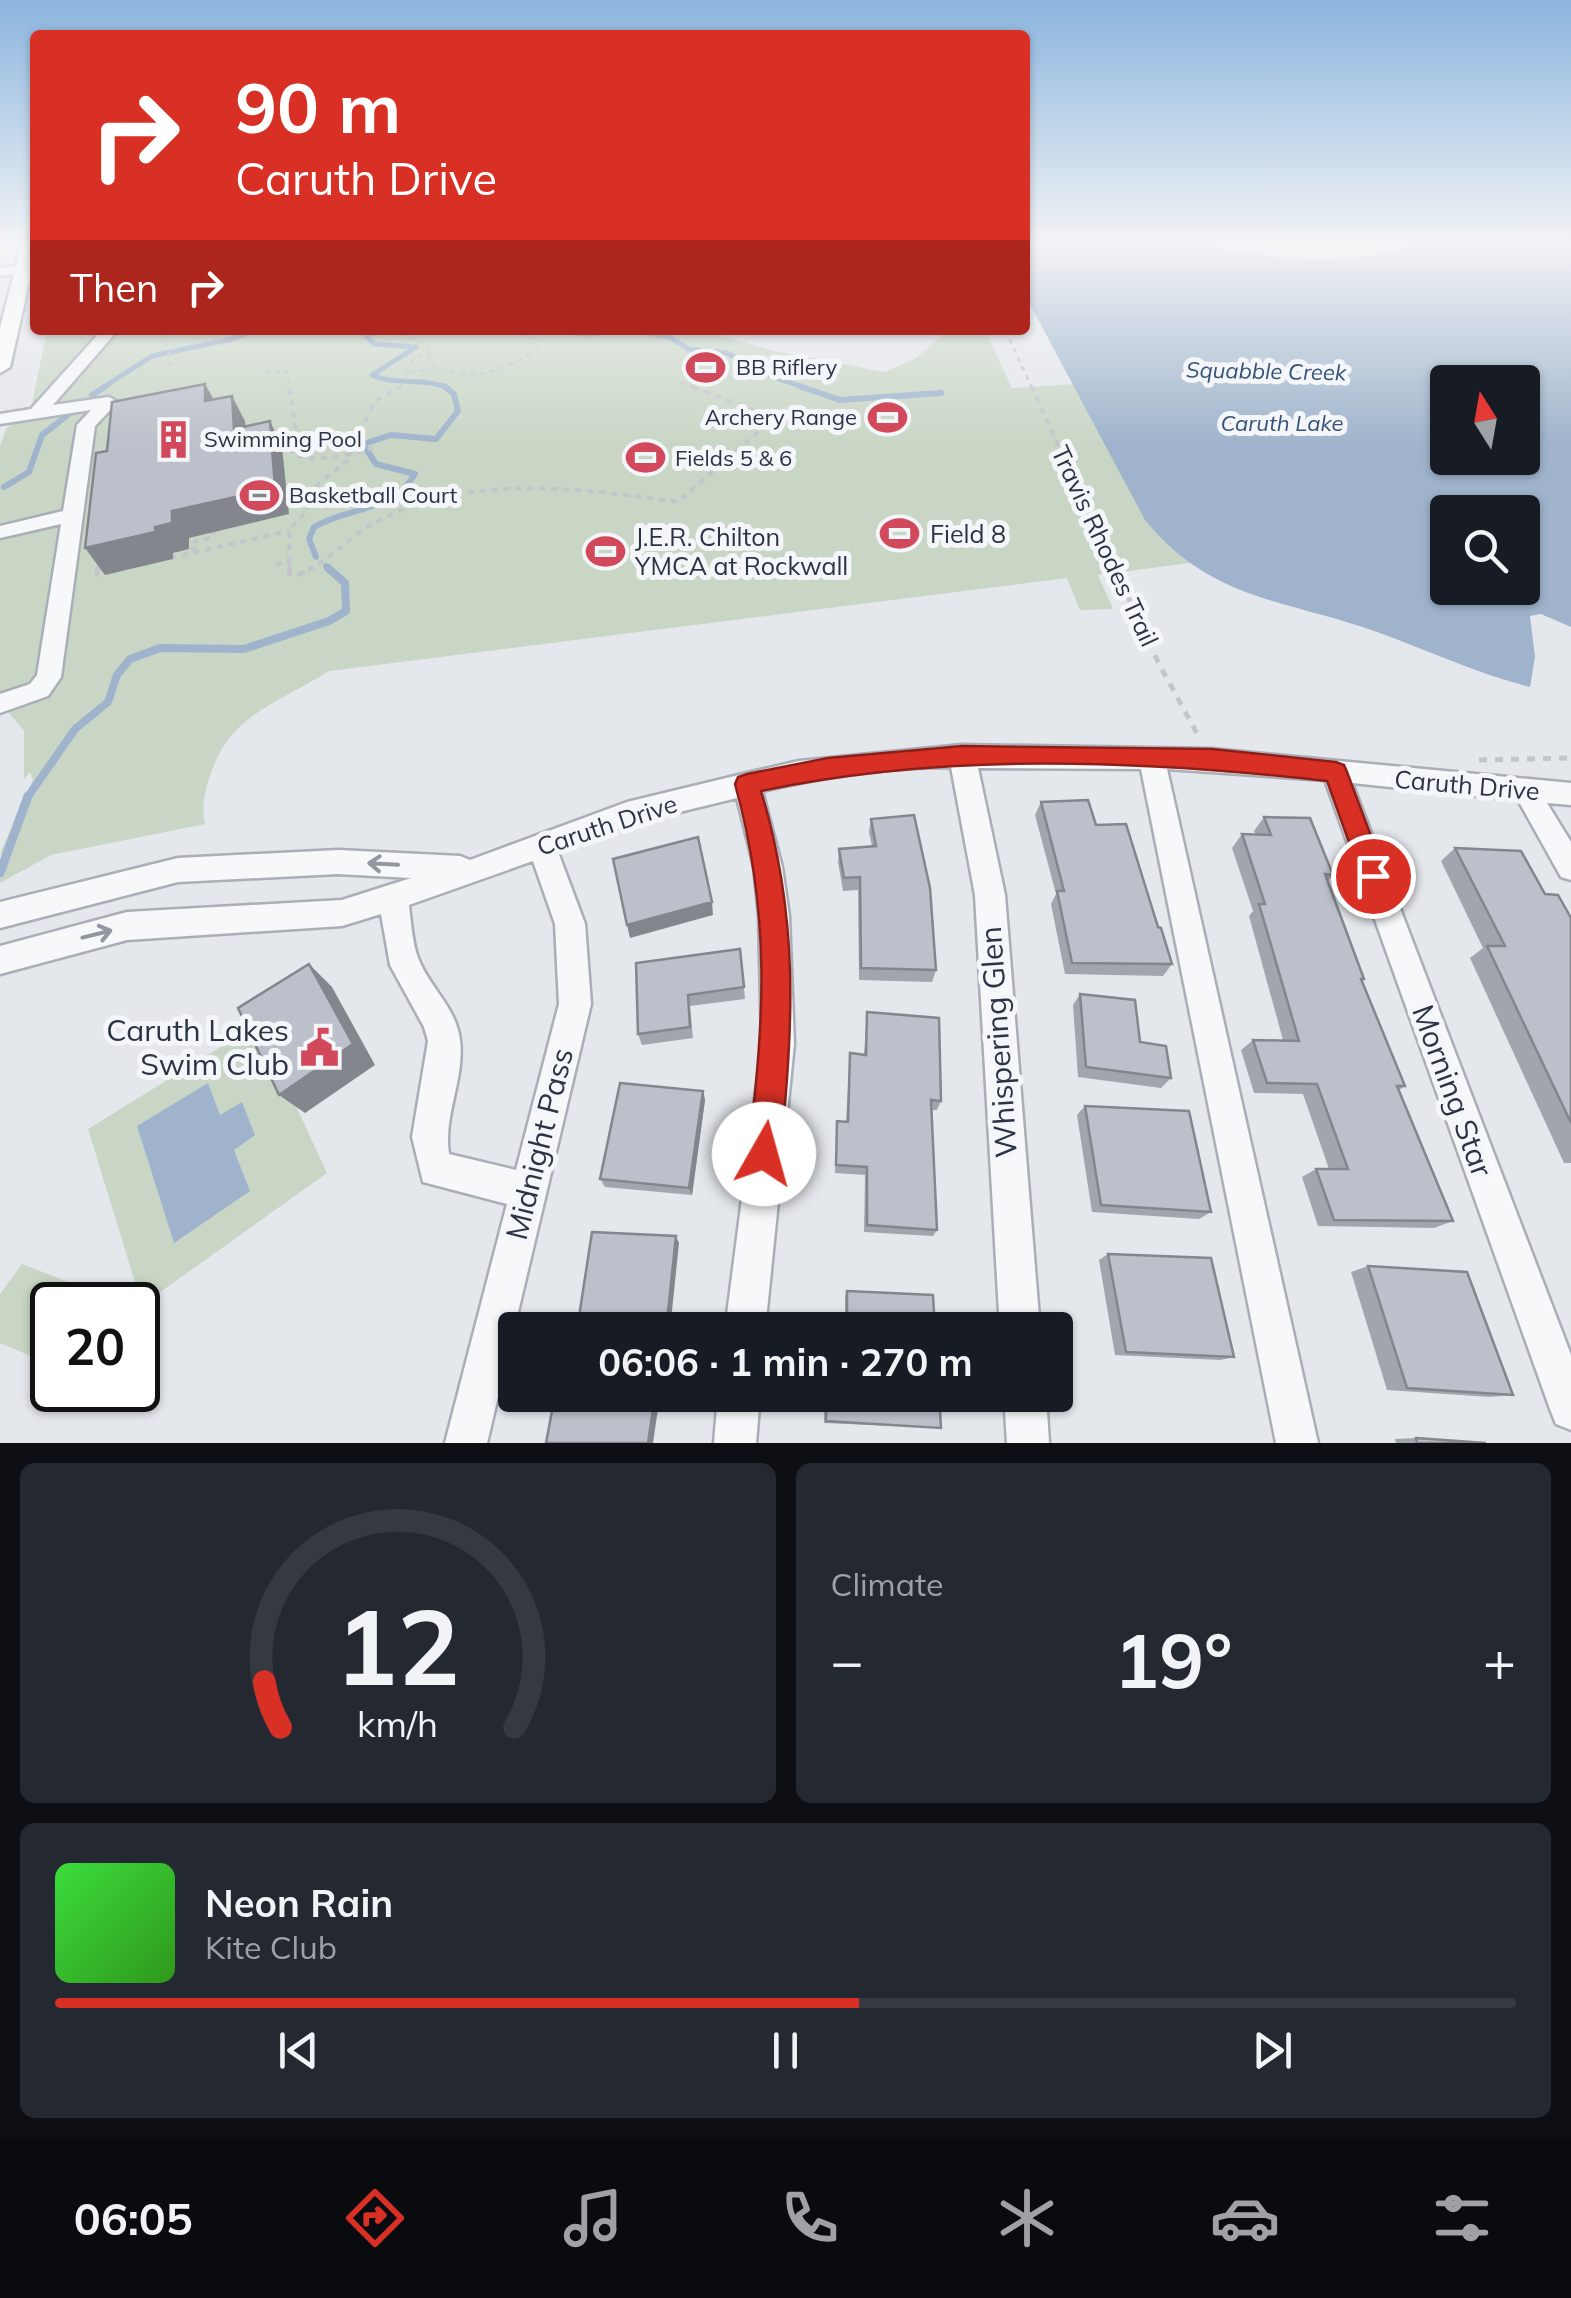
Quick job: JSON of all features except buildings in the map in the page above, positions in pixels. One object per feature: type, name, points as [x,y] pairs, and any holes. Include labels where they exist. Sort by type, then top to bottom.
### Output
[{"type":"main road","points":[[0,367],[14,309]]},
{"type":"street","points":[[38,412],[106,335]]},
{"type":"street","points":[[0,419],[109,402],[86,425],[49,678],[39,690],[0,704]]},
{"type":"street","points":[[0,532],[71,515]]},
{"type":"street","name":"Caruth Drive","points":[[1,960],[127,926],[342,913],[480,869],[627,813],[828,767],[962,756],[1152,759],[1214,747],[1336,772],[1571,794]]},
{"type":"street","name":"Whispering Glen","points":[[962,756],[990,894],[1019,1312]]},
{"type":"street","points":[[1152,759],[1297,1443]]},
{"type":"street","name":"Morning Star","points":[[1336,772],[1571,1409]]},
{"type":"street","points":[[747,784],[763,839],[770,884],[778,1044],[748,1312]]},
{"type":"street","points":[[1526,790],[1571,868]]},
{"type":"street","name":"Midnight Pass","points":[[466,1443],[575,1004],[570,924],[542,847]]},
{"type":"street","name":"Caruth Drive","points":[[10,913],[178,870],[338,862],[480,869]]},
{"type":"street","points":[[393,896],[404,963],[433,1009],[444,1038],[444,1062],[427,1150],[436,1169],[527,1190]]},
{"type":"street","points":[[735,1443],[738,1412]]},
{"type":"street","points":[[1025,1412],[1028,1443]]},
{"type":"path","points":[[164,335],[171,368]]},
{"type":"path","points":[[406,335],[429,346],[434,365]]},
{"type":"path","points":[[423,365],[475,378],[537,348],[536,340],[525,335]]},
{"type":"path","name":"Travis Rhodes Trail","points":[[1007,335],[1158,662],[1196,734],[1214,747]]},
{"type":"path","points":[[164,559],[289,531],[306,511],[317,485],[353,454],[374,402],[401,386],[412,362],[428,352]]},
{"type":"path","points":[[407,374],[434,365]]},
{"type":"path","points":[[260,438],[288,438],[296,431],[287,371],[270,374],[266,370]]},
{"type":"path","points":[[690,374],[682,383],[774,418],[858,416]]},
{"type":"path","points":[[289,531],[290,576],[294,577],[328,560],[372,524],[408,508],[489,491],[587,489],[678,502],[774,418]]},
{"type":"path","points":[[288,438],[293,455],[302,458]]},
{"type":"path","points":[[283,462],[373,448]]},
{"type":"path","points":[[191,535],[192,540],[214,534],[192,542],[192,549],[215,544],[215,548]]},
{"type":"path","points":[[100,557],[97,574],[114,570]]},
{"type":"path","points":[[276,564],[289,561]]},
{"type":"path","points":[[1196,734],[1214,747]]},
{"type":"path","points":[[1473,760],[1521,756],[1571,758]]},
{"type":"green space","name":"J.E.R. Chilton YMCA at Rockwall","points":[[46,335],[718,335],[774,351],[885,372],[916,358],[942,335],[987,335],[1012,388],[1075,384],[1205,561],[1098,575],[1113,609],[1080,610],[1067,578],[329,671],[261,710],[232,735],[207,784],[205,824],[51,855],[0,883],[1,851],[33,780],[30,772],[24,779],[24,731],[0,702],[0,536],[6,534],[9,523],[0,524],[0,446],[7,427],[29,418]]},
{"type":"green space","points":[[258,1024],[327,1173],[160,1292],[160,1282],[135,1282],[88,1129]]},
{"type":"green space","points":[[22,1264],[69,1282],[30,1282],[30,1356],[0,1343],[0,1294]]},
{"type":"water","name":"Caruth Lake","points":[[1033,309],[1571,309],[1571,627],[1541,614],[1530,616],[1535,657],[1530,687],[1377,632],[1251,594],[1196,567],[1145,520]]},
{"type":"water","points":[[208,1083],[220,1115],[242,1102],[255,1135],[234,1150],[250,1191],[174,1243],[137,1126]]},
{"type":"waterway","points":[[102,388],[152,356],[242,335]]},
{"type":"waterway","points":[[369,335],[374,344],[416,347],[372,375],[446,387]]},
{"type":"waterway","name":"Squabble Creek","points":[[658,335],[689,349],[727,353],[767,375],[806,388]]},
{"type":"waterway","points":[[92,395],[106,386]]},
{"type":"waterway","name":"Squabble Creek","points":[[799,386],[840,400],[941,393]]},
{"type":"waterway","points":[[316,557],[309,539],[314,527],[394,496],[415,474],[376,464],[363,444],[391,435],[436,439],[458,411],[454,394],[446,387]]},
{"type":"waterway","points":[[4,487],[29,472],[42,435],[68,415]]},
{"type":"waterway","points":[[326,566],[331,570]]},
{"type":"waterway","points":[[28,797],[75,729],[108,702],[117,675],[130,659],[160,648],[244,649],[329,621],[346,611],[345,583],[328,568]]},
{"type":"waterway","points":[[0,873],[28,797]]},
{"type":"place","name":"BB Riflery","points":[[706,367]]},
{"type":"place","name":"Archery Range","points":[[887,417]]},
{"type":"place","name":"Swimming Pool","points":[[174,439]]},
{"type":"place","name":"Fields 5 & 6","points":[[645,458]]},
{"type":"place","name":"Basketball Court","points":[[259,495]]},
{"type":"place","name":"Field 8","points":[[900,534]]},
{"type":"place","name":"J.E.R. Chilton YMCA at Rockwall","points":[[605,551]]},
{"type":"place","name":"Caruth Lakes Swim Club","points":[[319,1048]]},
{"type":"route","points":[[764,1154],[778,1044],[774,916],[763,839],[747,784],[828,767],[962,756],[1212,759],[1336,772],[1373,876]]}]
